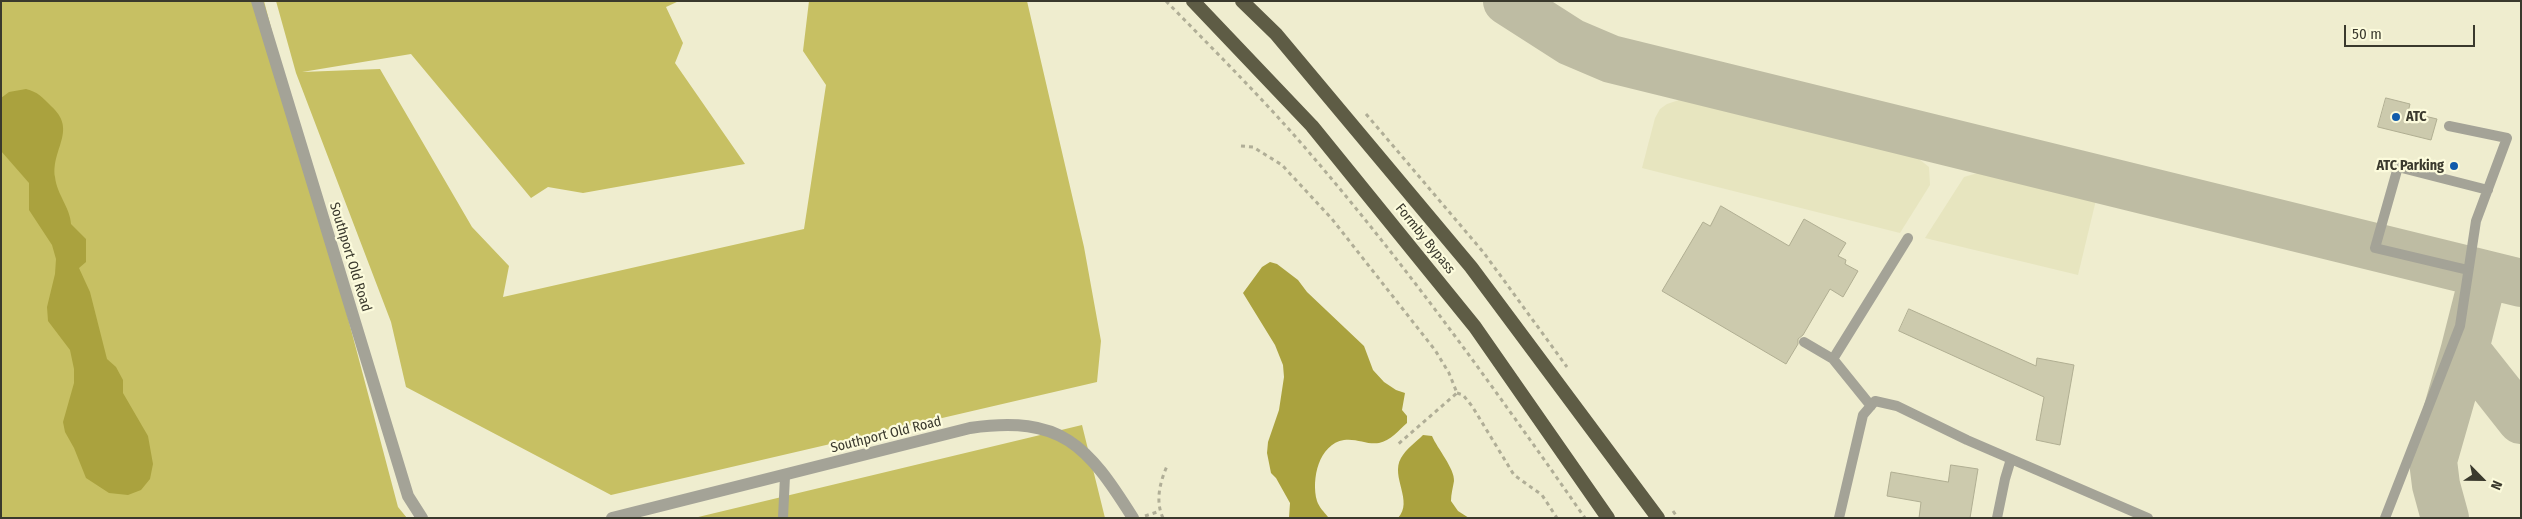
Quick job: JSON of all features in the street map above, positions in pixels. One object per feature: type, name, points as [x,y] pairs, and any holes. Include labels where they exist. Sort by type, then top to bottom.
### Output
[{"type":"highway","name":"Formby Bypass","points":[[1193,1],[1312,126],[1475,326],[1608,518]]},
{"type":"highway","name":"Formby Bypass","points":[[1242,1],[1276,34],[1471,268],[1658,518]]},
{"type":"street","name":"Southport Old Road","points":[[256,1],[408,496],[422,518]]},
{"type":"street","name":"Southport Old Road","points":[[612,518],[786,476],[970,428],[994,425],[1034,427],[1053,432],[1081,448],[1106,475],[1133,518]]},
{"type":"lane","points":[[2384,518],[2460,326],[2476,221],[2507,138],[2449,126]]},
{"type":"lane","points":[[2468,270],[2375,248],[2398,167],[2488,190]]},
{"type":"lane","points":[[1833,359],[1908,238]]},
{"type":"lane","points":[[1804,342],[1833,359],[1871,406]]},
{"type":"lane","points":[[1838,518],[1863,415],[1875,401],[1897,406],[2011,459],[2148,518]]},
{"type":"lane","points":[[1997,518],[2011,459]]},
{"type":"lane","points":[[782,518],[786,476]]},
{"type":"path","points":[[1166,1],[1294,135],[1397,259],[1478,364],[1585,518]]},
{"type":"path","points":[[1241,146],[1253,147],[1282,165],[1332,219],[1435,350],[1449,373],[1457,393],[1464,396],[1472,406],[1514,475],[1542,495],[1557,518]]},
{"type":"path","points":[[1396,446],[1457,393]]},
{"type":"path","points":[[1163,518],[1158,506],[1162,478],[1167,466]]},
{"type":"path","points":[[1140,518],[1160,511]]},
{"type":"shaded area","points":[[1,1],[264,1],[398,507],[407,518],[1,518]]},
{"type":"shaded area","points":[[276,1],[679,1],[666,7],[683,43],[675,63],[745,164],[583,193],[548,187],[531,198],[411,54],[302,72],[380,69],[472,227],[509,266],[503,297],[804,229],[826,85],[803,51],[809,1],[1027,1],[1084,247],[1101,341],[1097,382],[611,495],[406,387],[391,322],[296,73]]},
{"type":"shaded area","points":[[26,89],[37,93],[45,100],[59,115],[62,123],[62,140],[56,157],[55,177],[71,224],[86,239],[86,262],[79,268],[90,292],[107,359],[116,367],[123,380],[123,393],[148,436],[153,464],[150,479],[141,490],[128,495],[109,493],[86,478],[74,448],[65,432],[63,422],[74,383],[74,369],[70,350],[48,321],[47,307],[55,274],[56,259],[52,245],[29,210],[29,183],[1,151],[1,98],[9,92]]},
{"type":"shaded area","points":[[1682,99],[1914,155],[1929,167],[1930,185],[1900,233],[1642,168],[1655,118],[1660,109],[1667,104]]},
{"type":"shaded area","points":[[1981,172],[2096,200],[2078,275],[1925,238],[1964,177]]},
{"type":"shaded area","points":[[1270,262],[1277,264],[1298,280],[1307,292],[1364,346],[1373,370],[1384,382],[1396,390],[1405,393],[1402,410],[1407,416],[1407,423],[1391,438],[1379,443],[1344,440],[1328,448],[1323,455],[1316,473],[1315,492],[1320,507],[1328,517],[1335,518],[1289,518],[1290,503],[1276,478],[1271,473],[1267,453],[1268,442],[1279,410],[1284,377],[1283,365],[1275,345],[1243,293],[1262,267]]},
{"type":"shaded area","points":[[1082,425],[1105,518],[694,518]]},
{"type":"shaded area","points":[[1423,435],[1432,436],[1449,465],[1454,476],[1451,501],[1458,511],[1469,518],[1398,518],[1404,504],[1398,465],[1406,452]]},
{"type":"building","name":"ATC","points":[[2386,98],[2410,104],[2408,112],[2437,119],[2431,140],[2378,127]]},
{"type":"building","points":[[1721,206],[1789,246],[1804,219],[1846,243],[1838,256],[1846,260],[1845,264],[1858,271],[1843,297],[1830,289],[1803,335],[1798,339],[1798,344],[1786,364],[1662,291],[1703,222],[1710,226]]},
{"type":"building","points":[[1909,309],[2036,366],[2037,358],[2074,365],[2060,445],[2036,440],[2044,397],[1899,331]]},
{"type":"building","points":[[1951,465],[1978,469],[1970,518],[1919,518],[1921,502],[1887,496],[1891,472],[1948,482]]},
{"type":"taxiway","points":[[1507,1],[1571,42],[1611,59],[2521,283]]},
{"type":"taxiway","points":[[2484,274],[2465,349],[2521,420]]},
{"type":"taxiway","points":[[2445,518],[2436,485],[2433,461],[2465,349]]},
{"type":"place","name":"ATC","points":[[2396,117]]},
{"type":"place","name":"ATC Parking","points":[[2454,166]]}]
